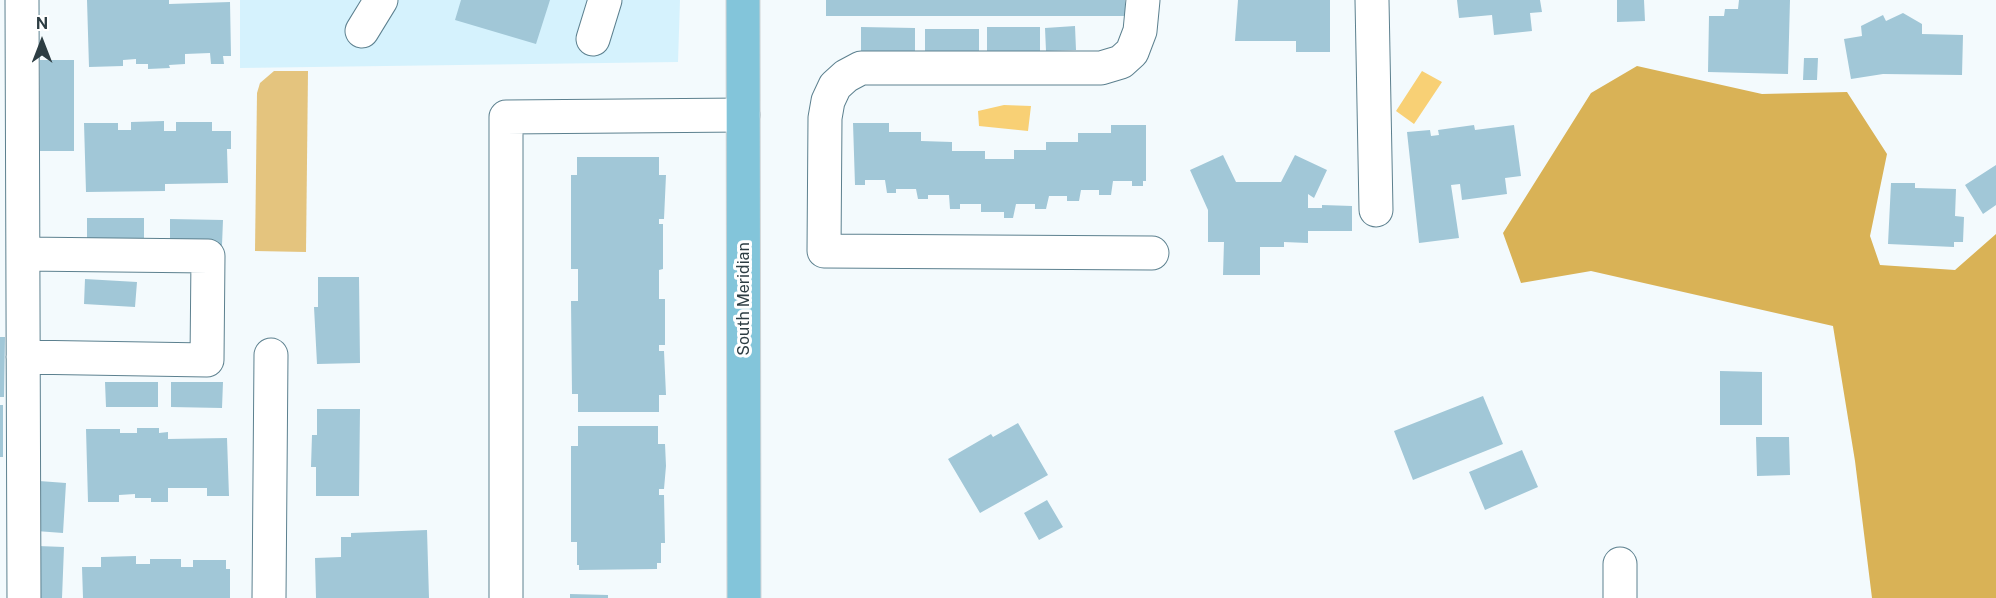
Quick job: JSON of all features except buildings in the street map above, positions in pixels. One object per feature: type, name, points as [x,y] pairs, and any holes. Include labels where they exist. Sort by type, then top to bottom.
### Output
[{"type":"main road","name":"South Meridian","points":[[743,0],[744,598]]},
{"type":"street","points":[[22,0],[11,67],[11,173],[15,268],[23,357],[12,498],[24,598]]},
{"type":"street","points":[[362,31],[381,0]]},
{"type":"street","points":[[593,39],[604,0]]},
{"type":"street","points":[[1143,0],[1140,31],[1132,52],[1121,62],[1101,68],[861,68],[846,76],[835,86],[828,101],[825,118],[824,251],[1152,253]]},
{"type":"street","points":[[1372,0],[1376,210]]},
{"type":"street","points":[[506,598],[506,117],[743,115]]},
{"type":"street","points":[[15,268],[208,256],[207,360],[23,357]]},
{"type":"street","points":[[269,598],[271,355]]},
{"type":"street","points":[[1620,564],[1620,598]]},
{"type":"shaded area","points":[[240,0],[680,0],[678,62],[240,68]]},
{"type":"shaded area","points":[[1637,66],[1762,94],[1847,92],[1887,154],[1870,236],[1880,265],[1955,270],[1996,234],[1996,598],[1872,598],[1855,461],[1833,326],[1591,271],[1521,283],[1503,233],[1591,93]]},
{"type":"shaded area","points":[[274,71],[308,71],[306,252],[255,251],[257,93],[260,83]]},
{"type":"shaded area","points":[[1422,71],[1442,82],[1414,124],[1396,111]]},
{"type":"shaded area","points":[[1004,105],[1031,106],[1028,131],[979,126],[978,111]]}]
